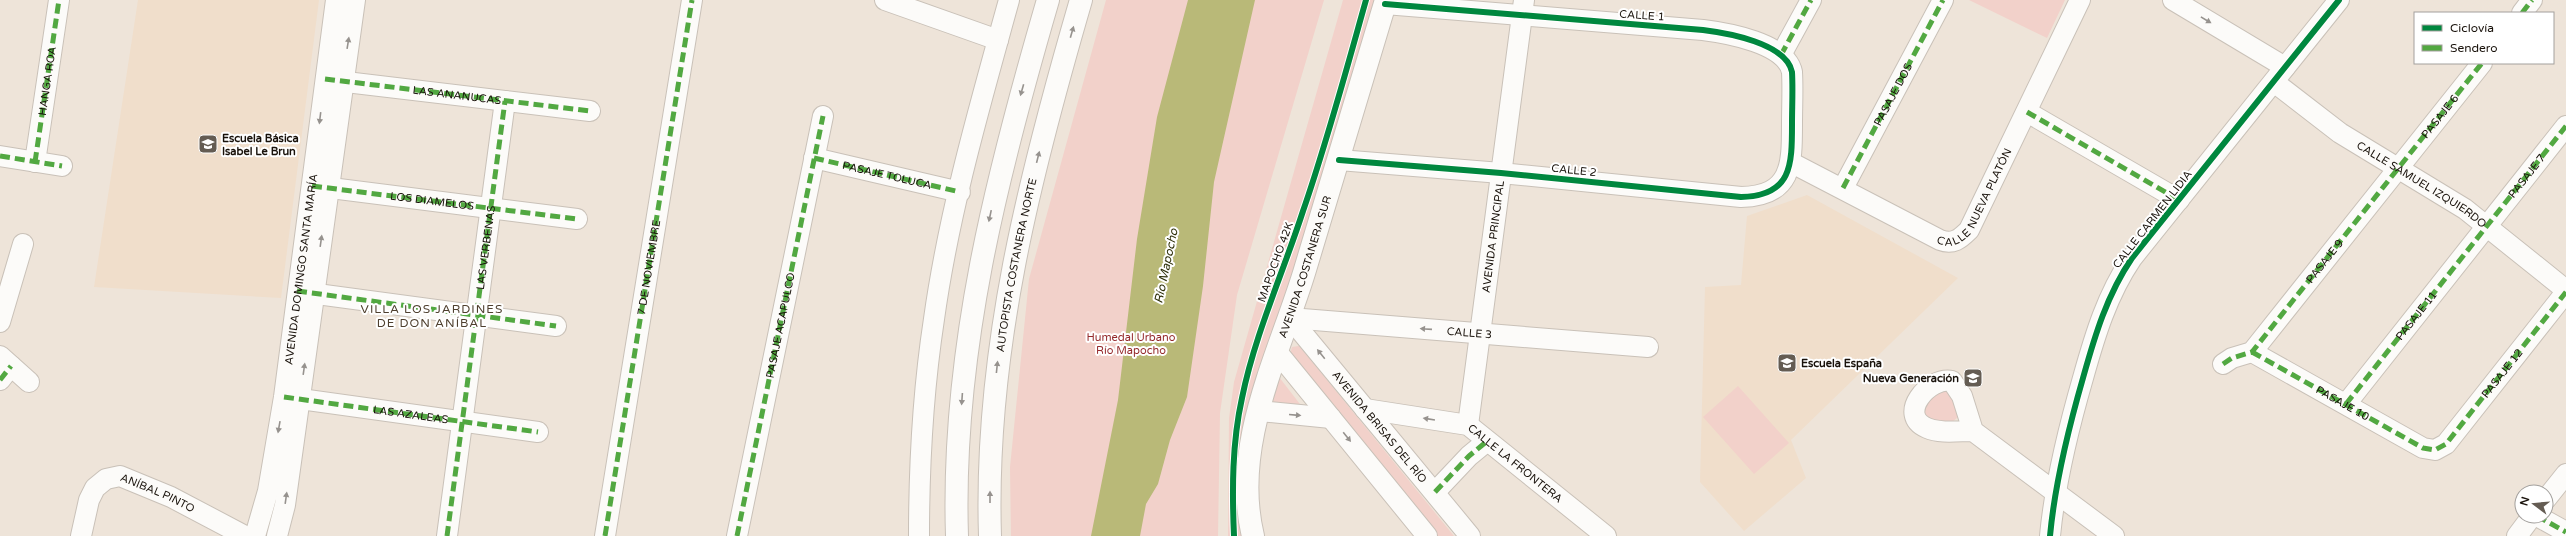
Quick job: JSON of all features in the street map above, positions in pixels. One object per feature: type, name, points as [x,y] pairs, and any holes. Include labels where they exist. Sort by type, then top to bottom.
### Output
[{"type":"main road","points":[[957,536],[957,476],[962,391],[974,297],[1005,154],[1048,0]]},
{"type":"main road","name":"AUTOPISTA COSTANERA NORTE","points":[[990,536],[993,417],[998,360],[1009,286],[1035,168],[1081,0]]},
{"type":"main road","name":"AVENIDA COSTANERA SUR","points":[[1253,536],[1247,502],[1248,462],[1259,412],[1290,318],[1386,2]]},
{"type":"street","name":"HANGA ROA","points":[[35,162],[59,0]]},
{"type":"street","name":"AVENIDA DOMINGO SANTA MARÍA","points":[[277,536],[285,505],[292,398],[333,80],[336,0]]},
{"type":"street","name":"AVENIDA DOMINGO SANTA MARÍA","points":[[333,80],[354,0]]},
{"type":"street","name":"7 DE NOVIEMBRE","points":[[605,536],[692,0]]},
{"type":"street","points":[[885,0],[998,40]]},
{"type":"street","points":[[919,536],[922,429],[930,344],[943,266],[960,192],[1009,0]]},
{"type":"street","points":[[1781,55],[1811,0]]},
{"type":"street","name":"PASAJE DOS","points":[[1843,188],[1943,0]]},
{"type":"street","name":"CALLE NUEVA PLATÓN","points":[[1792,163],[1843,188],[1940,240],[1955,241],[1968,230],[2027,112],[2080,0]]},
{"type":"street","name":"CALLE SAMUEL IZQUIERDO","points":[[2173,0],[2279,75],[2320,119],[2397,169],[2447,198],[2487,226],[2566,291]]},
{"type":"street","name":"CALLE CARMEN LIDIA","points":[[2050,536],[2054,492],[2076,400],[2105,305],[2132,258],[2339,0]]},
{"type":"street","points":[[2523,12],[2532,0]]},
{"type":"street","name":"CALLE 1","points":[[1386,2],[1523,8],[1721,32],[1762,45],[1781,55],[1789,63],[1792,72],[1792,163]]},
{"type":"street","name":"AVENIDA PRINCIPAL","points":[[1468,425],[1479,332],[1523,8]]},
{"type":"street","name":"PASAJE 6","points":[[2397,169],[2481,64]]},
{"type":"street","name":"LAS ANANUCAS","points":[[333,80],[590,111]]},
{"type":"street","name":"LAS VERBENAS","points":[[447,536],[505,101]]},
{"type":"street","points":[[2027,112],[2179,200]]},
{"type":"street","name":"PASAJE ACAPULCO","points":[[737,536],[823,116]]},
{"type":"street","name":"PASAJE 7","points":[[2487,226],[2566,126]]},
{"type":"street","points":[[0,156],[62,166]]},
{"type":"street","name":"PASAJE TOLUCA","points":[[814,158],[960,192]]},
{"type":"street","name":"CALLE 2","points":[[1338,160],[1501,172],[1749,197],[1774,188],[1782,181],[1792,163]]},
{"type":"street","name":"PASAJE 9","points":[[2252,352],[2397,169]]},
{"type":"street","name":"LOS DIAMELOS","points":[[320,187],[577,219]]},
{"type":"street","name":"PASAJE 11","points":[[2346,404],[2487,226]]},
{"type":"street","points":[[0,322],[23,244]]},
{"type":"street","name":"PASAJE 12","points":[[2435,450],[2446,444],[2566,291]]},
{"type":"street","points":[[306,292],[556,326]]},
{"type":"street","name":"CALLE 3","points":[[1290,318],[1479,332],[1648,347]]},
{"type":"street","name":"AVENIDA BRISAS DEL RÍO","points":[[1290,318],[1470,536]]},
{"type":"street","points":[[2223,364],[2232,358],[2252,352]]},
{"type":"street","name":"PASAJE 10","points":[[2252,352],[2423,448],[2435,450]]},
{"type":"street","points":[[1278,353],[1427,536]]},
{"type":"street","points":[[4,368],[29,382]]},
{"type":"street","name":"AVENIDA DOMINGO SANTA MARÍA","points":[[255,536],[292,398]]},
{"type":"street","name":"LAS AZALEAS","points":[[292,398],[538,432]]},
{"type":"street","name":"CALLE LA FRONTERA","points":[[1365,409],[1468,425],[1486,442],[1606,536]]},
{"type":"street","points":[[1259,412],[1331,418]]},
{"type":"street","points":[[1973,431],[2114,536]]},
{"type":"street","points":[[1435,492],[1469,456],[1486,442]]},
{"type":"street","points":[[2554,489],[2566,474]]},
{"type":"street","name":"ANÍBAL PINTO","points":[[81,536],[89,500],[94,488],[106,479],[120,476],[171,497],[245,536]]},
{"type":"street","points":[[2517,536],[2526,524]]},
{"type":"street","points":[[2552,524],[2566,532]]},
{"type":"shaded area","name":"Escuela Básica Isabel Le Brun","points":[[138,0],[319,0],[281,298],[94,287]]},
{"type":"shaded area","name":"Escuela España","points":[[1807,195],[1958,278],[1791,440],[1806,478],[1744,531],[1700,482],[1705,287],[1741,285],[1747,216]]},
{"type":"green space","name":"Humedal Urbano Río Mapocho","points":[[1106,0],[1324,0],[1237,295],[1220,413],[1218,536],[1011,536],[1010,467],[1029,279]]},
{"type":"green space","points":[[1343,0],[1377,0],[1330,160],[1241,529],[1242,536],[1228,536],[1229,418],[1234,382]]},
{"type":"green space","points":[[1969,0],[2065,0],[2047,38]]},
{"type":"green space","points":[[1299,346],[1454,536],[1435,536],[1290,354],[1292,347]]},
{"type":"green space","points":[[1279,377],[1303,408],[1269,404]]},
{"type":"green space","points":[[1738,386],[1789,443],[1754,474],[1703,417]]},
{"type":"green space","points":[[1944,387],[1962,414],[1947,426],[1935,426],[1921,411],[1923,405]]},
{"type":"water","name":"Río Mapocho","points":[[1188,0],[1255,0],[1214,182],[1203,286],[1187,397],[1170,440],[1158,484],[1146,504],[1140,536],[1091,536],[1118,400],[1137,239],[1157,117]]},
{"type":"marked path","points":[[35,162],[59,0]]},
{"type":"marked path","points":[[605,536],[692,0]]},
{"type":"marked path","points":[[1781,55],[1811,0]]},
{"type":"marked path","points":[[1843,188],[1943,0]]},
{"type":"marked path","points":[[2523,12],[2532,0]]},
{"type":"marked path","points":[[2223,364],[2232,358],[2252,352],[2481,64]]},
{"type":"marked path","points":[[325,79],[590,111]]},
{"type":"marked path","points":[[447,536],[505,101]]},
{"type":"marked path","points":[[2027,112],[2179,200]]},
{"type":"marked path","points":[[737,536],[823,116]]},
{"type":"marked path","points":[[2346,404],[2566,126]]},
{"type":"marked path","points":[[0,156],[62,166]]},
{"type":"marked path","points":[[814,158],[960,192]]},
{"type":"marked path","points":[[312,186],[577,219]]},
{"type":"marked path","points":[[297,291],[556,326]]},
{"type":"marked path","points":[[2252,352],[2423,448],[2435,450],[2446,444],[2566,292]]},
{"type":"marked path","points":[[0,380],[11,366]]},
{"type":"marked path","points":[[284,397],[538,432]]},
{"type":"marked path","points":[[1435,492],[1469,456],[1486,442]]},
{"type":"marked path","points":[[2552,524],[2566,532]]},
{"type":"cycle path","name":"MAPOCHO 42K","points":[[1234,536],[1233,484],[1235,449],[1236,432],[1242,398],[1254,350],[1320,159],[1366,0]]},
{"type":"cycle path","points":[[2050,536],[2055,496],[2072,417],[2097,331],[2115,286],[2132,258],[2339,0]]},
{"type":"cycle path","points":[[1339,160],[1501,173],[1741,197],[1758,195],[1770,191],[1780,184],[1786,176],[1791,153],[1792,139],[1792,72],[1787,62],[1779,54],[1768,47],[1740,37],[1703,30],[1385,4]]},
{"type":"place","name":"Escuela Básica Isabel Le Brun","points":[[208,144]]},
{"type":"place","name":"Escuela España","points":[[1787,363]]},
{"type":"place","name":"Nueva Generación","points":[[1973,378]]},
{"type":"district","name":"VILLA LOS JARDINES DE DON ANÍBAL","points":[[432,316]]}]
